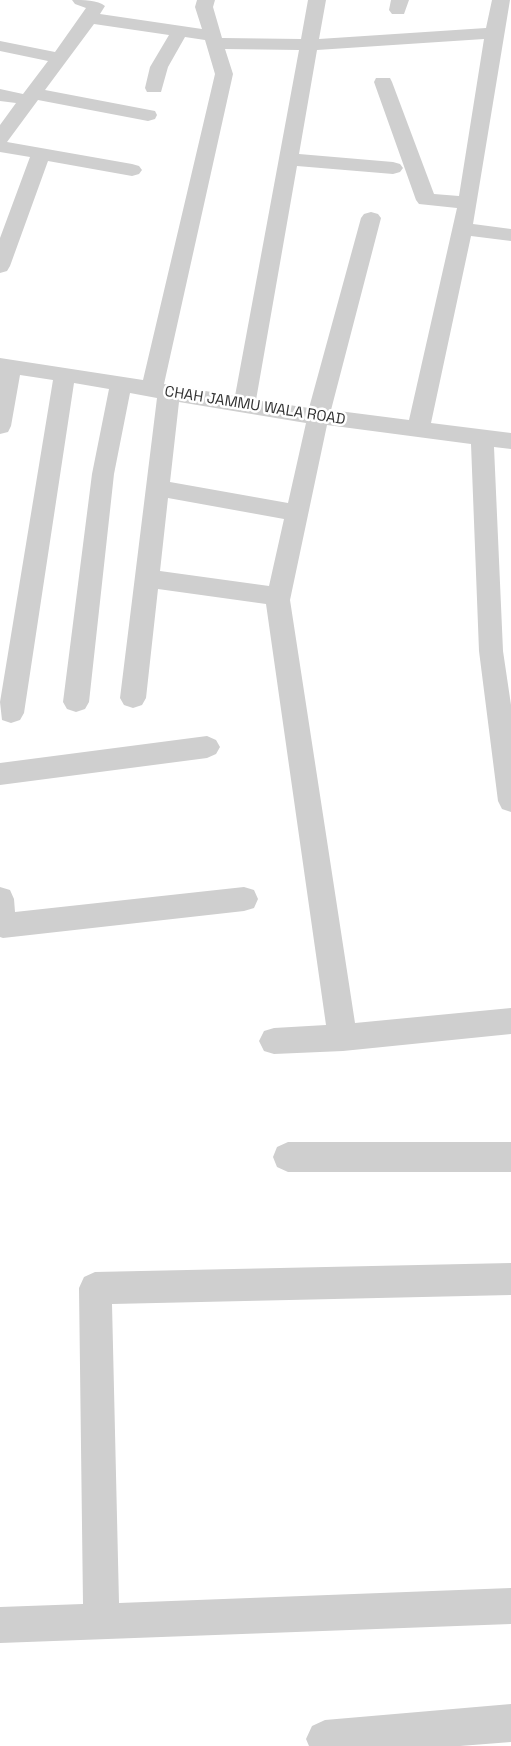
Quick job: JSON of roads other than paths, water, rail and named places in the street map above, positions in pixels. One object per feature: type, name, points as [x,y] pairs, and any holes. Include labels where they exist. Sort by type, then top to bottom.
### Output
[{"type":"street","points":[[0,138],[96,6],[81,0]]},
{"type":"street","points":[[133,698],[158,488],[160,391],[224,74],[204,7],[206,0]]},
{"type":"street","points":[[244,406],[317,0]]},
{"type":"street","points":[[418,429],[496,68],[494,33],[501,0]]},
{"type":"street","points":[[89,18],[180,31],[214,40],[309,45],[494,33]]},
{"type":"street","points":[[154,88],[159,67],[180,31]]},
{"type":"street","points":[[0,46],[60,58]]},
{"type":"street","points":[[383,82],[426,200],[468,203]]},
{"type":"street","points":[[0,95],[31,97],[148,115]]},
{"type":"street","points":[[0,146],[132,170]]},
{"type":"street","points":[[0,266],[9,219],[41,154]]},
{"type":"street","points":[[288,159],[393,168]]},
{"type":"street","points":[[343,1038],[279,597],[318,417],[371,218]]},
{"type":"street","points":[[462,229],[511,235]]},
{"type":"street","points":[[0,426],[5,366]]},
{"type":"street","name":"CHAH JAMMU WALA ROAD","points":[[5,366],[65,374],[244,406],[318,417],[511,441]]},
{"type":"street","points":[[11,713],[65,374]]},
{"type":"street","points":[[76,702],[103,474],[121,384]]},
{"type":"street","points":[[482,437],[491,651],[511,801]]},
{"type":"street","points":[[158,488],[297,513]]},
{"type":"street","points":[[147,578],[279,597]]},
{"type":"street","points":[[0,774],[206,747]]},
{"type":"street","points":[[0,899],[2,926],[244,899]]},
{"type":"street","points":[[274,1041],[343,1038],[511,1021]]},
{"type":"street","points":[[288,1157],[511,1157]]},
{"type":"street","points":[[101,1621],[95,1288],[511,1279]]},
{"type":"street","points":[[0,1625],[511,1606]]},
{"type":"street","points":[[325,1739],[511,1723]]}]
